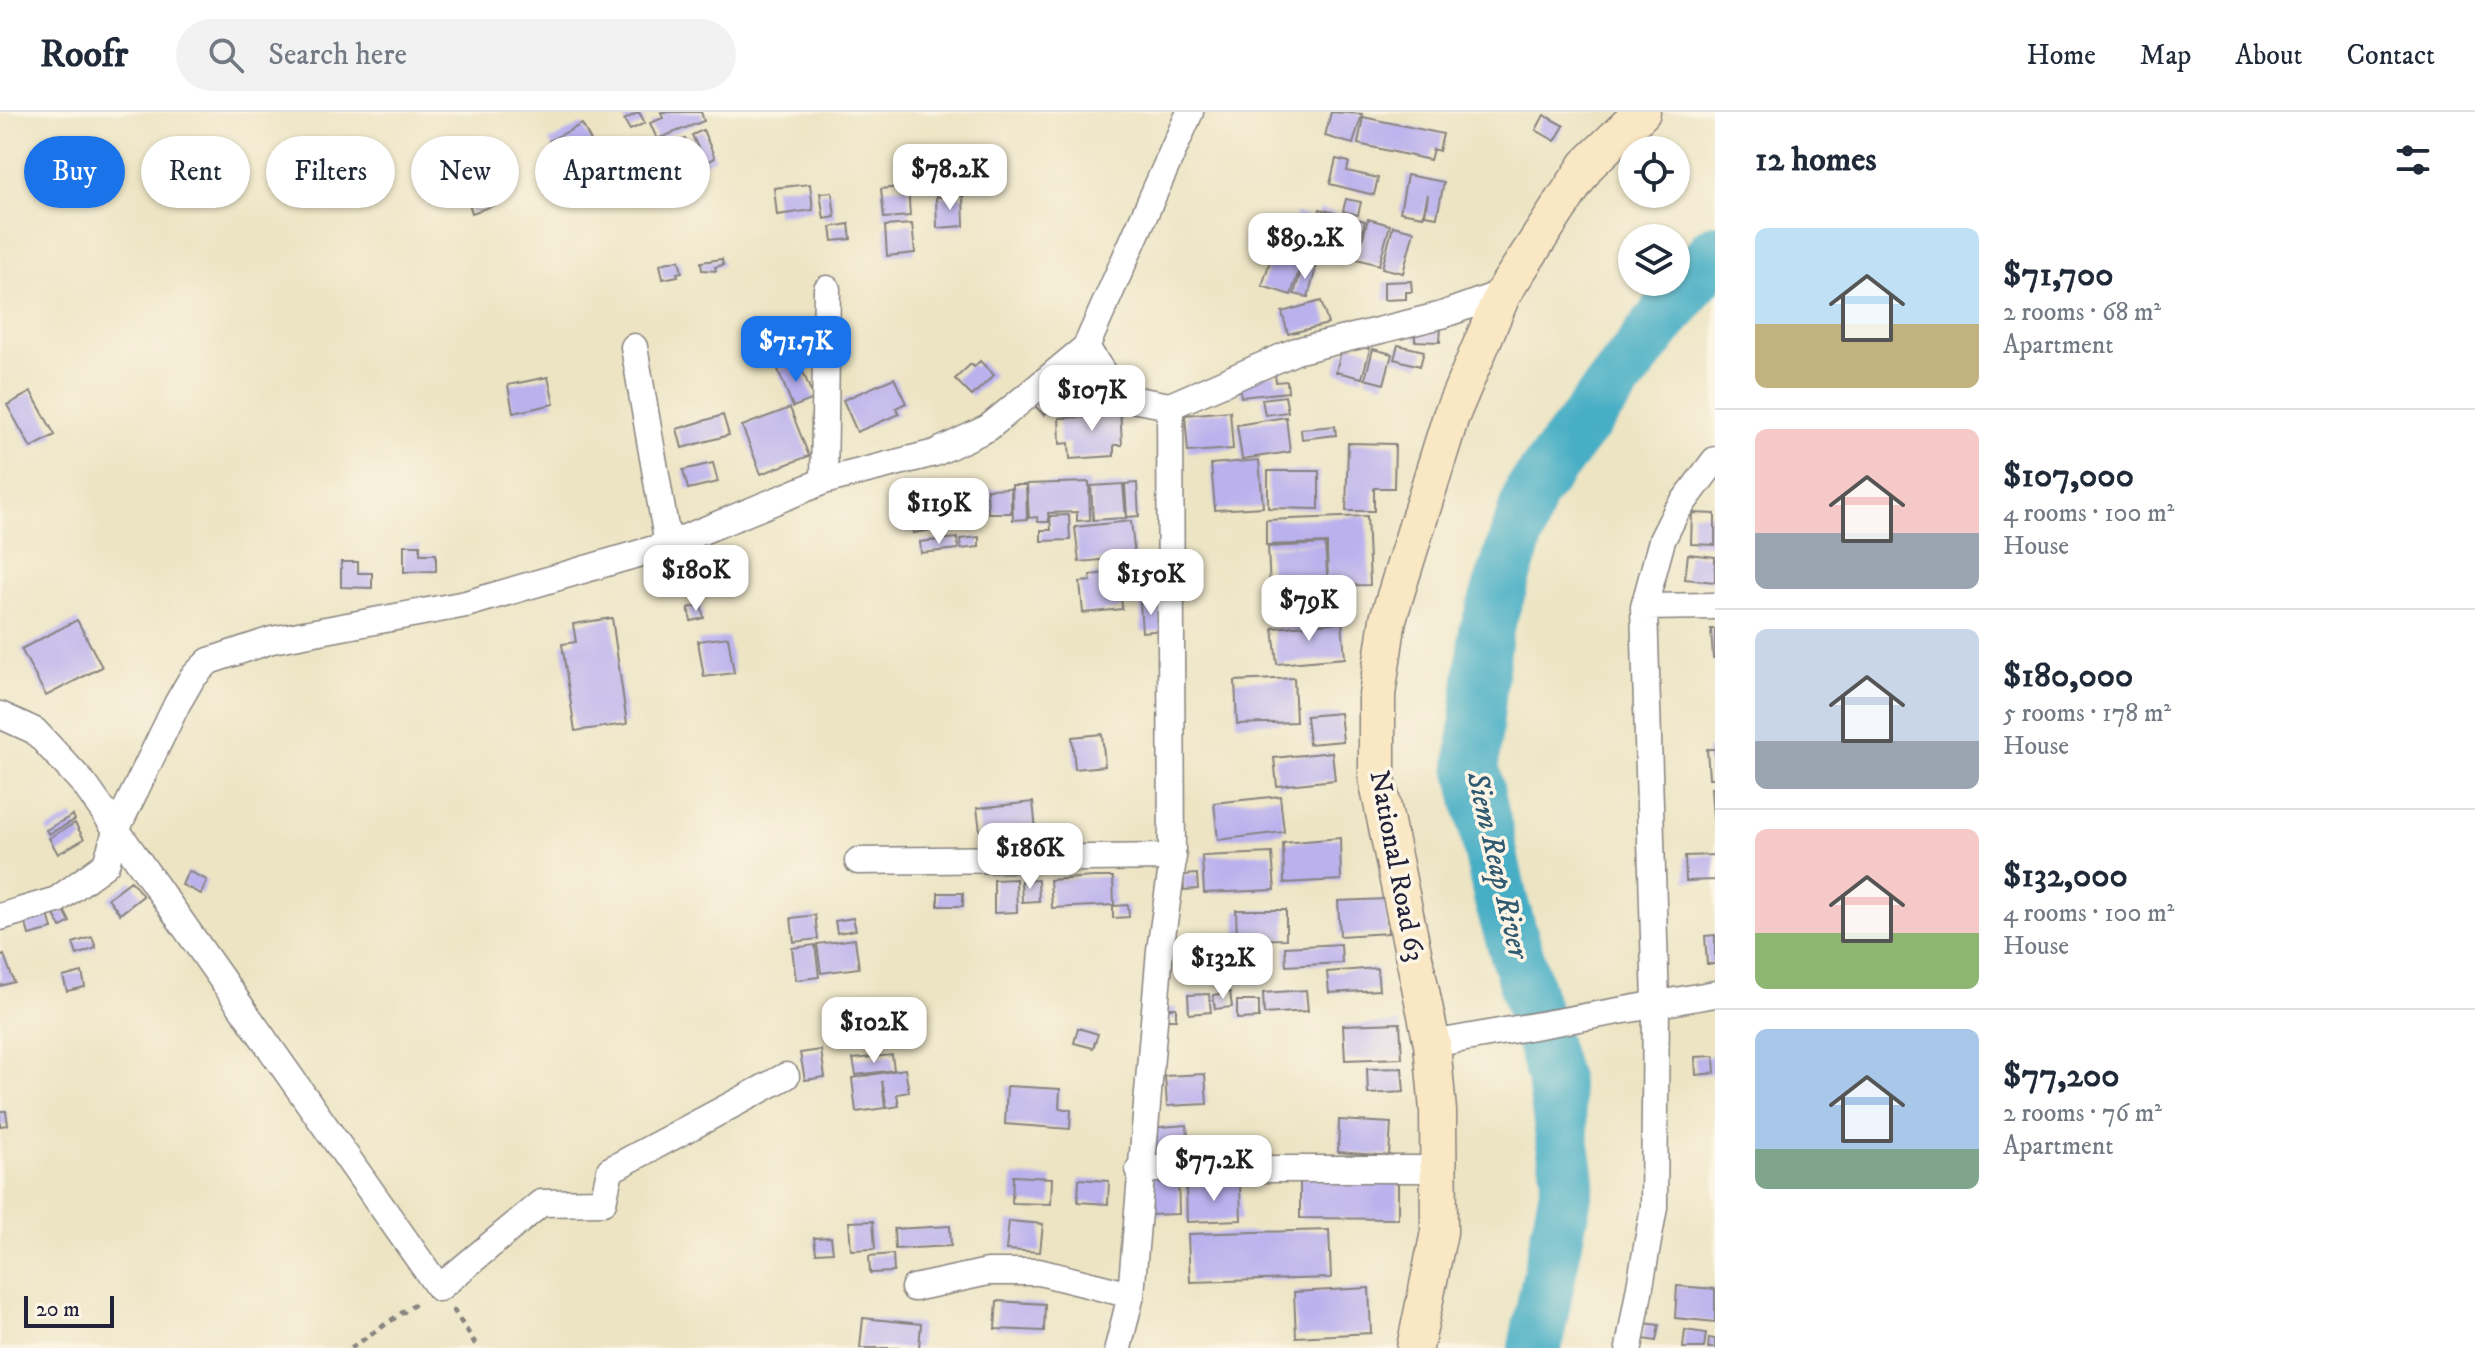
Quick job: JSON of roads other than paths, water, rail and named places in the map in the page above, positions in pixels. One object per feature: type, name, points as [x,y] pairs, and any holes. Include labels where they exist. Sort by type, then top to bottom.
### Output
[{"type":"street","points":[[0,917],[42,906],[69,893],[106,864],[117,828],[192,678],[209,661],[272,640],[466,604],[668,545],[824,481],[935,453],[988,428],[1086,347],[1190,112]]},
{"type":"street","name":"National Road 63","points":[[1415,1348],[1439,1232],[1438,1169],[1432,1044],[1377,779],[1377,695],[1388,619],[1451,416],[1503,293],[1587,165],[1642,112]]},
{"type":"street","points":[[824,481],[827,289]]},
{"type":"street","points":[[1086,347],[1108,381],[1131,399],[1170,406],[1286,354],[1442,315],[1503,293]]},
{"type":"street","points":[[634,347],[668,545]]},
{"type":"street","points":[[1118,1348],[1131,1295],[1139,1169],[1173,857],[1170,406]]},
{"type":"street","points":[[1629,1348],[1654,1207],[1656,1004],[1644,607],[1662,540],[1676,512],[1715,460]]},
{"type":"street","points":[[1644,607],[1715,606]]},
{"type":"street","points":[[0,715],[35,731],[85,785],[439,1288],[541,1203],[603,1202],[610,1170],[786,1076]]},
{"type":"street","points":[[858,861],[1173,857]]},
{"type":"street","points":[[1432,1044],[1715,994]]},
{"type":"street","points":[[1139,1169],[1438,1169]]},
{"type":"street","points":[[914,1288],[988,1272],[1039,1272],[1131,1295]]},
{"type":"waterway","name":"Siem Reap River","points":[[1535,1348],[1568,1180],[1554,1080],[1501,901],[1472,765],[1486,631],[1531,492],[1715,251]]}]
